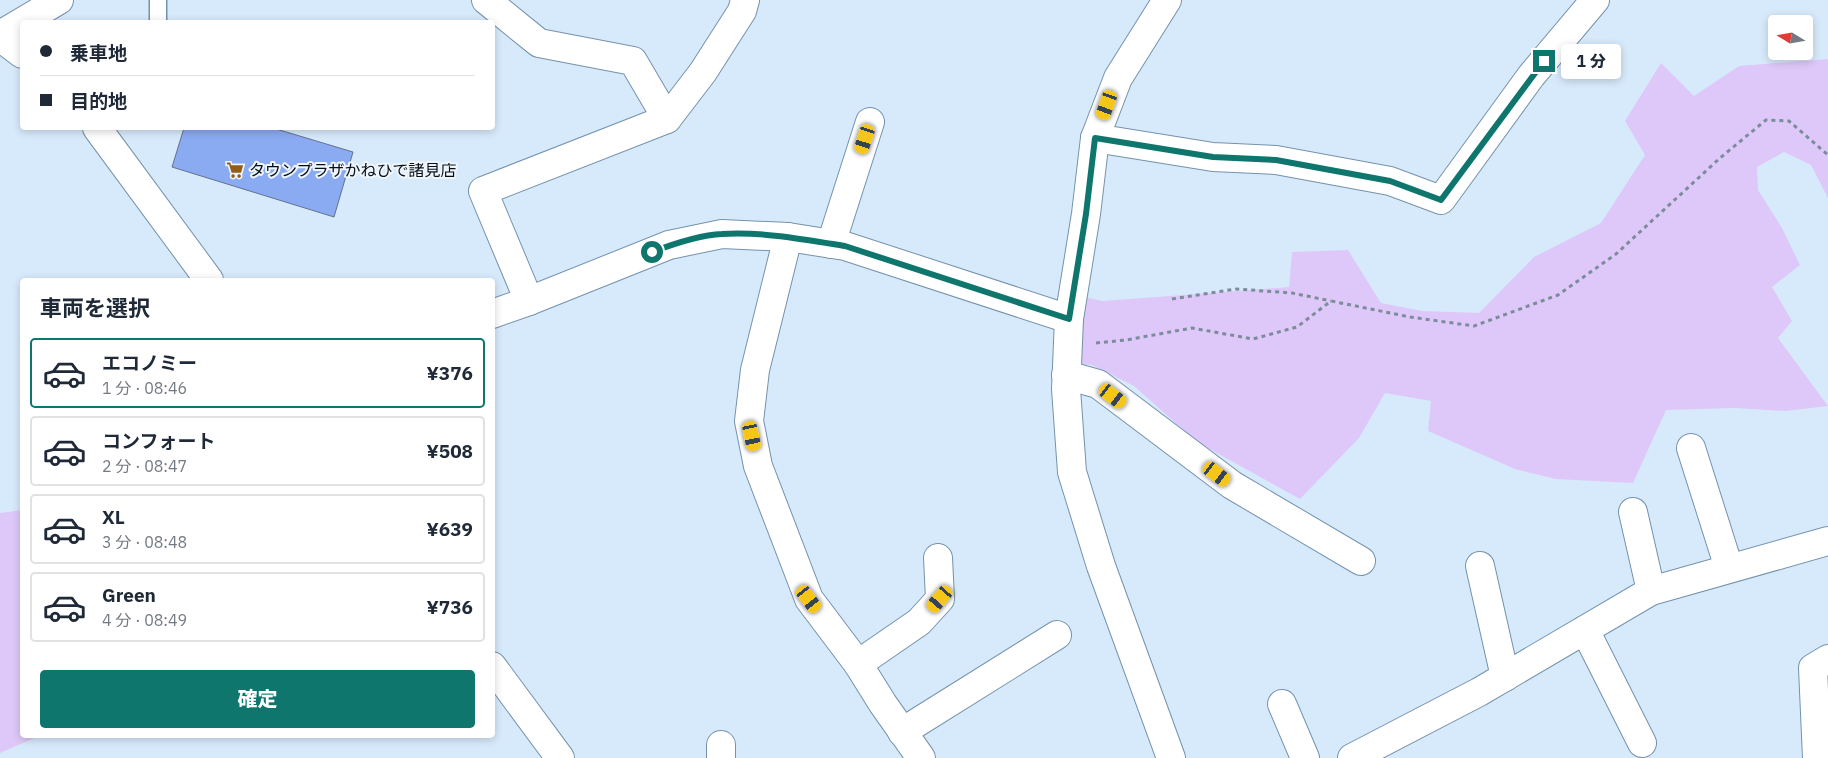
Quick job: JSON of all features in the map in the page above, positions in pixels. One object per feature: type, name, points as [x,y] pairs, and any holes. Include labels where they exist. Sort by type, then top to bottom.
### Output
[{"type":"street","points":[[26,20],[59,0]]},
{"type":"street","points":[[486,0],[539,43],[633,61],[667,119]]},
{"type":"street","points":[[529,301],[483,191],[667,119],[703,72],[742,11],[745,0]]},
{"type":"street","points":[[1167,0],[1118,78],[1095,138],[1086,214],[1069,319],[1066,375],[1072,472],[1101,566],[1171,758]]},
{"type":"street","points":[[1095,138],[1213,157],[1276,160],[1390,181],[1441,200],[1531,76],[1595,0]]},
{"type":"street","points":[[20,24],[0,36],[20,52]]},
{"type":"street","points":[[831,244],[870,122]]},
{"type":"street","points":[[98,130],[208,278]]},
{"type":"street","points":[[495,313],[669,246],[722,234],[788,237],[845,246],[1069,319]]},
{"type":"street","points":[[788,237],[755,370],[749,421],[758,466],[809,599],[858,664],[921,758]]},
{"type":"street","points":[[1066,375],[1098,384],[1232,485],[1361,561]]},
{"type":"street","points":[[1691,448],[1729,568]]},
{"type":"street","points":[[1633,512],[1651,591]]},
{"type":"street","points":[[1352,758],[1504,677],[1651,591],[1828,541]]},
{"type":"street","points":[[858,664],[920,622],[940,599],[938,558]]},
{"type":"street","points":[[1480,566],[1504,677]]},
{"type":"street","points":[[1585,630],[1642,743]]},
{"type":"street","points":[[902,732],[1058,635]]},
{"type":"street","points":[[1817,758],[1813,668],[1828,659]]},
{"type":"street","points":[[495,670],[560,758]]},
{"type":"street","points":[[1282,704],[1305,758]]},
{"type":"lane","points":[[158,0],[158,20]]},
{"type":"path","points":[[1172,299],[1236,289],[1292,293],[1410,317],[1474,326],[1558,295],[1616,254],[1720,158],[1766,120],[1789,121],[1828,155]]},
{"type":"path","points":[[1068,346],[1126,340],[1192,328],[1253,339],[1297,326],[1332,302]]},
{"type":"shaded area","points":[[1828,59],[1828,198],[1811,165],[1784,152],[1757,167],[1758,190],[1782,228],[1800,265],[1772,287],[1792,321],[1778,338],[1828,406],[1786,411],[1734,408],[1666,410],[1633,483],[1556,479],[1515,469],[1428,431],[1431,401],[1385,393],[1359,438],[1300,499],[1197,442],[1134,386],[1092,365],[1065,363],[1073,295],[1103,301],[1289,287],[1292,252],[1348,250],[1381,303],[1422,311],[1479,313],[1534,257],[1601,223],[1645,155],[1625,121],[1661,63],[1694,96],[1739,66]]},
{"type":"shaded area","points":[[20,510],[20,738],[34,738],[0,753],[0,513]]},
{"type":"building","points":[[183,130],[280,130],[353,152],[334,217],[172,167]]},
{"type":"place","name":"タウンプラザかねひで諸見店","points":[[235,170]]},
{"type":"route","points":[[652,252],[669,246],[722,234],[788,237],[845,246],[1069,319],[1086,214],[1095,138],[1213,157],[1276,160],[1390,181],[1441,200],[1531,76],[1544,61]]}]
